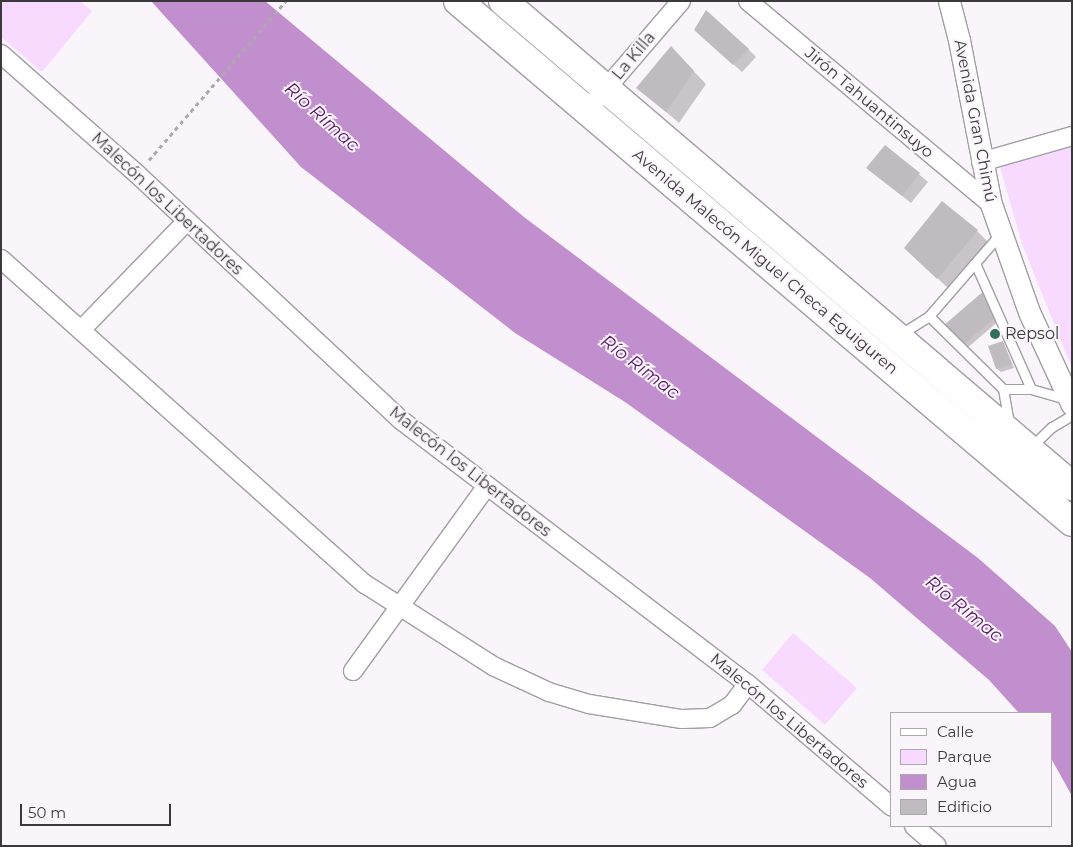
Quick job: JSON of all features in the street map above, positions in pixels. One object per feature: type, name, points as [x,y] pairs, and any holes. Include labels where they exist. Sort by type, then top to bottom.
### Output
[{"type":"main road","name":"Avenida Malecón Miguel Checa Eguiguren","points":[[458,1],[586,112],[1072,522]]},
{"type":"main road","name":"Avenida Malecón Miguel Checa Eguiguren","points":[[503,1],[604,91],[1072,486]]},
{"type":"street","name":"La Killa","points":[[586,112],[681,1]]},
{"type":"street","name":"Jirón Tahuantinsuyo","points":[[748,1],[991,204]]},
{"type":"street","name":"Avenida Gran Chimú","points":[[949,1],[960,40],[981,162],[1000,234],[1040,339],[1071,407]]},
{"type":"street","name":"Malecón los Libertadores","points":[[1,54],[137,174],[400,420],[748,684],[890,805]]},
{"type":"street","points":[[981,162],[1072,136]]},
{"type":"street","points":[[81,330],[187,221]]},
{"type":"street","points":[[1,259],[365,584],[493,666],[548,692],[589,704],[682,718],[710,718],[732,705],[748,684]]},
{"type":"street","points":[[353,671],[398,606],[487,486]]},
{"type":"street","points":[[915,827],[937,846]]},
{"type":"lane","points":[[896,337],[929,316],[1000,234]]},
{"type":"lane","points":[[975,263],[1031,389]]},
{"type":"lane","points":[[929,316],[1003,389],[1019,442],[1052,427],[1071,407],[1031,389],[1003,389]]},
{"type":"path","points":[[137,174],[286,1]]},
{"type":"green space","points":[[1,1],[80,1],[92,11],[42,72],[1,37]]},
{"type":"green space","points":[[1072,147],[1072,368],[1022,244],[1000,167]]},
{"type":"green space","points":[[793,633],[857,688],[825,725],[762,670]]},
{"type":"water","name":"Río Rímac","points":[[151,1],[265,1],[524,217],[978,558],[1055,626],[1072,652],[1072,796],[1053,762],[1053,712],[1018,712],[989,680],[870,578],[625,402],[515,333],[301,167]]},
{"type":"building","points":[[706,10],[749,49],[733,65],[694,30]]},
{"type":"building","points":[[671,46],[694,71],[666,112],[636,88]]},
{"type":"building","points":[[885,145],[920,173],[902,196],[866,168]]},
{"type":"building","points":[[942,201],[978,230],[937,279],[904,248]]},
{"type":"building","points":[[986,289],[997,316],[961,347],[943,326]]},
{"type":"building","points":[[1003,341],[1012,364],[996,369],[988,346]]},
{"type":"place","name":"Repsol","points":[[995,334]]}]
